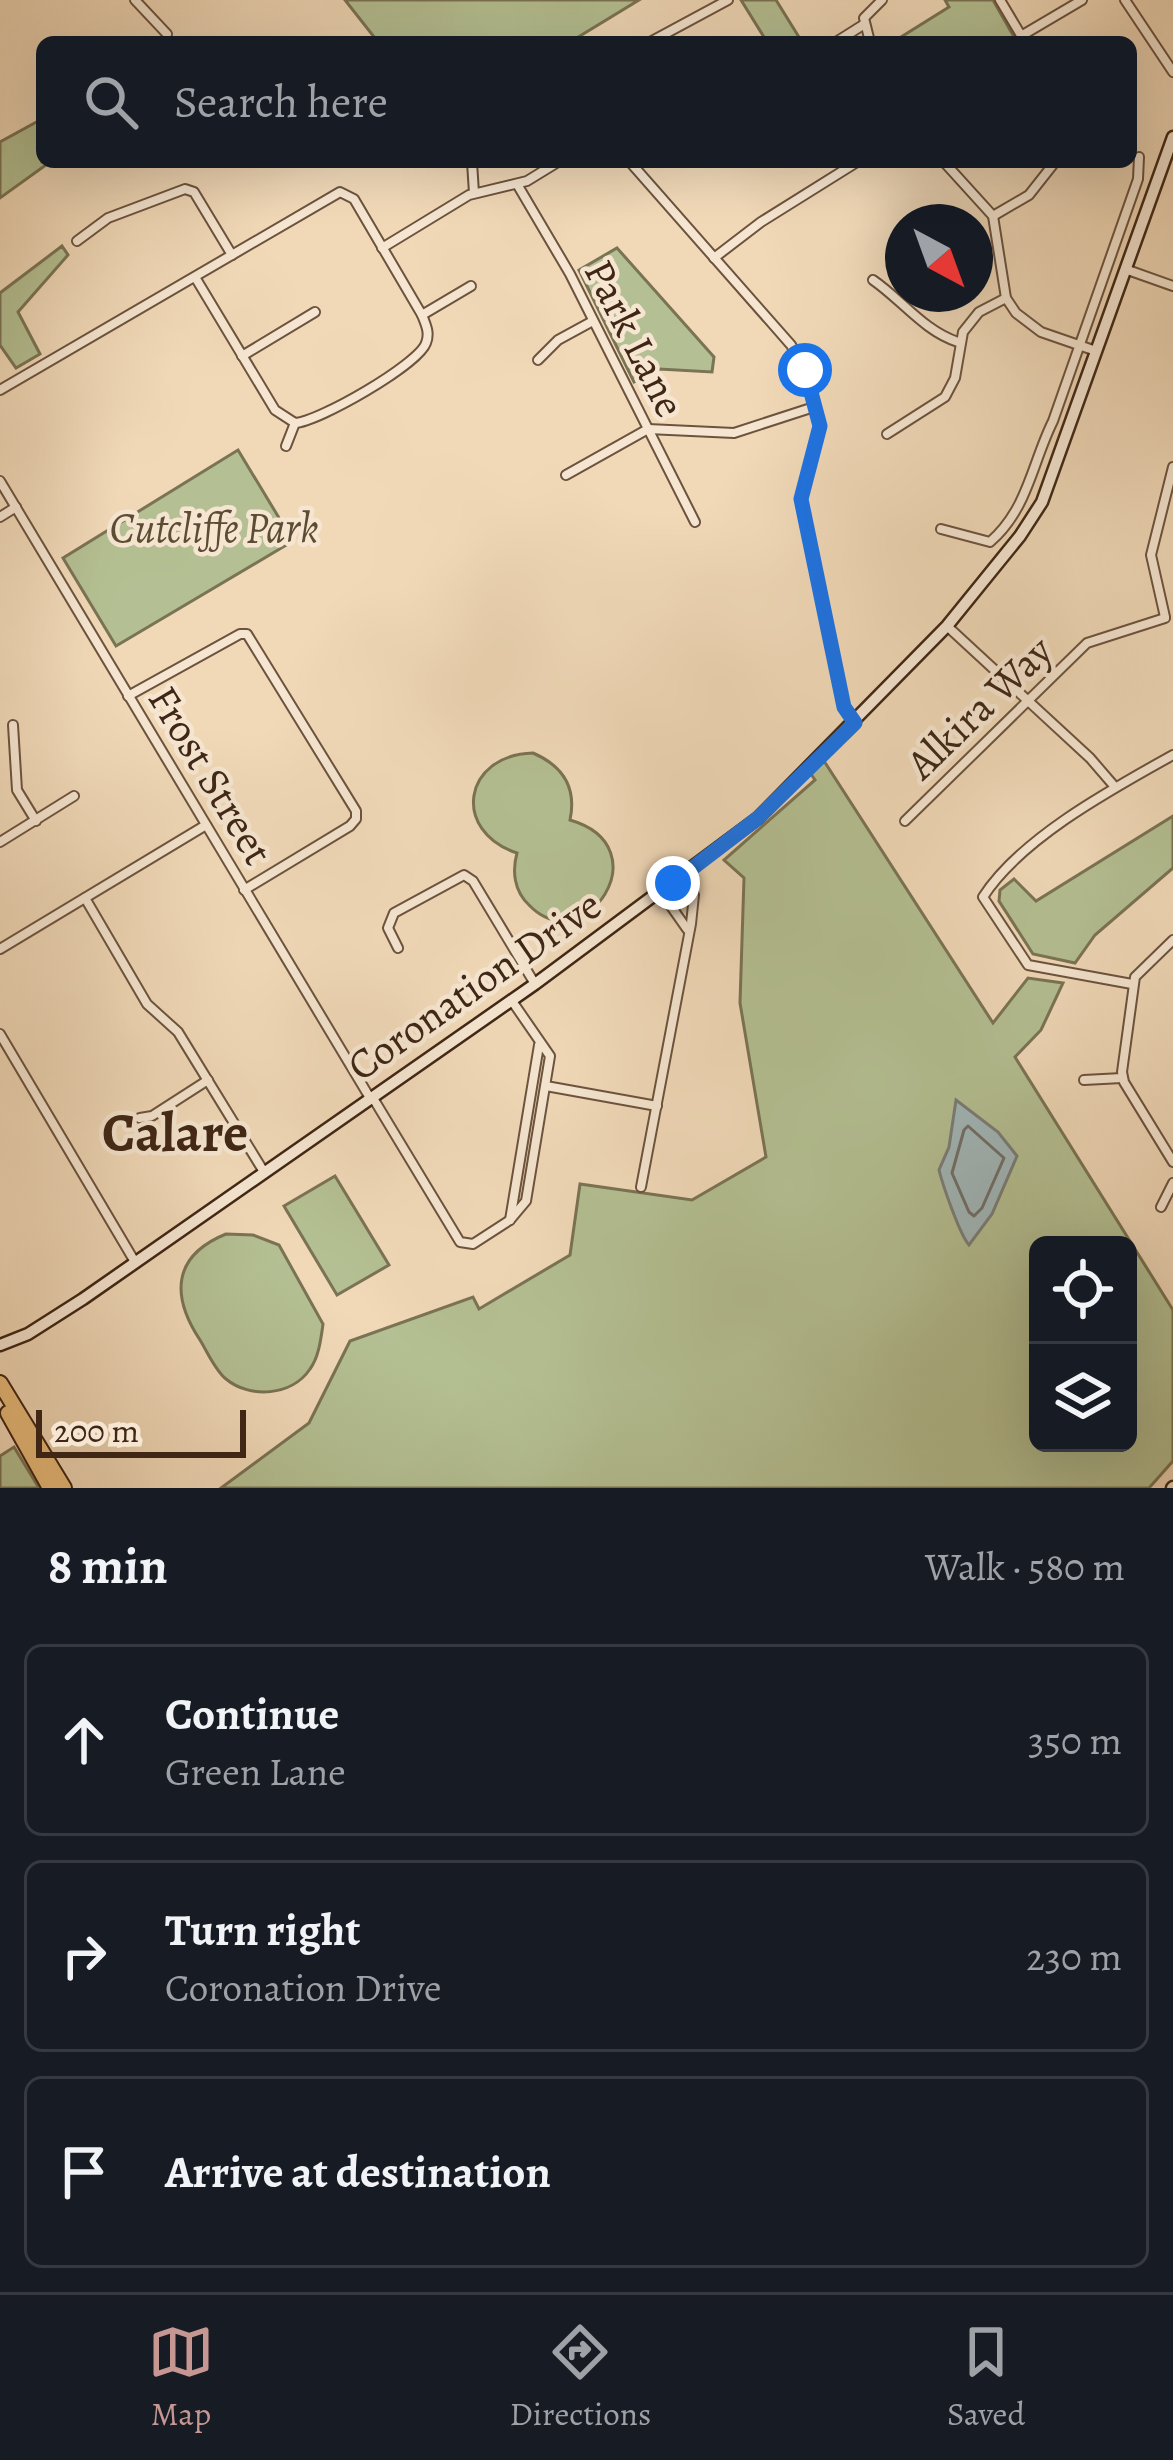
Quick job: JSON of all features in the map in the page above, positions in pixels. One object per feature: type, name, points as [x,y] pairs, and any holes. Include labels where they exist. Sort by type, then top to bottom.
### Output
[{"type":"highway","points":[[0,1383],[64,1488]]},
{"type":"highway","points":[[0,1399],[50,1488]]},
{"type":"main road","name":"Coronation Drive","points":[[0,1356],[512,1001],[661,892],[758,818],[855,723],[947,626],[1042,502],[1173,137]]},
{"type":"main road","name":"Coronation Drive","points":[[0,1346],[28,1334]]},
{"type":"street","points":[[135,0],[167,34]]},
{"type":"street","points":[[661,36],[728,0]]},
{"type":"street","points":[[868,36],[863,25],[866,13],[882,0]]},
{"type":"street","points":[[1000,0],[1021,36]]},
{"type":"street","points":[[1028,36],[1082,0]]},
{"type":"street","points":[[1125,0],[1173,72]]},
{"type":"street","points":[[846,36],[863,25]]},
{"type":"street","points":[[941,529],[990,542],[1021,506],[1138,179],[1138,158]]},
{"type":"street","points":[[472,168],[474,193]]},
{"type":"street","points":[[382,248],[474,193],[517,184],[544,168]]},
{"type":"street","points":[[635,168],[791,345],[805,370],[819,436],[801,499],[844,707],[855,723]]},
{"type":"street","points":[[714,258],[760,222],[847,168]]},
{"type":"street","points":[[949,168],[982,204]]},
{"type":"street","points":[[1050,168],[1029,195],[993,216],[1006,298],[1032,328],[1096,351]]},
{"type":"street","name":"Park Lane","points":[[517,184],[570,274],[694,522]]},
{"type":"street","points":[[76,241],[116,214],[184,189],[194,192],[232,255]]},
{"type":"street","points":[[0,390],[331,195],[345,193],[354,199],[422,315],[428,337],[417,357],[315,418],[295,423],[278,414],[195,277]]},
{"type":"street","points":[[1126,268],[1173,286]]},
{"type":"street","points":[[873,280],[901,299],[940,337],[958,342]]},
{"type":"street","points":[[422,315],[471,286]]},
{"type":"street","points":[[886,434],[945,397],[956,378],[958,342],[973,318],[1006,298]]},
{"type":"street","points":[[242,356],[315,312]]},
{"type":"street","points":[[538,360],[558,340],[591,322]]},
{"type":"street","points":[[566,475],[648,429],[734,433],[814,407]]},
{"type":"street","points":[[286,446],[295,423]]},
{"type":"street","points":[[1169,620],[1151,554],[1173,467]]},
{"type":"street","name":"Frost Street","points":[[0,481],[244,890],[464,1244],[473,1244],[510,1220]]},
{"type":"street","points":[[0,517],[16,507]]},
{"type":"street","name":"Alkira Way","points":[[905,821],[1090,641],[1169,620]]},
{"type":"street","points":[[947,626],[1090,758],[1115,788]]},
{"type":"street","points":[[128,696],[247,634],[356,811],[350,826],[244,890]]},
{"type":"street","points":[[13,725],[17,790],[36,821]]},
{"type":"street","points":[[1132,984],[1028,965],[983,897],[1021,856],[1115,788],[1173,755]]},
{"type":"street","points":[[0,842],[74,796]]},
{"type":"street","points":[[0,949],[206,825]]},
{"type":"street","points":[[398,948],[388,928],[391,917],[464,875],[473,881],[536,984]]},
{"type":"street","points":[[640,1187],[694,895],[682,876]]},
{"type":"street","points":[[661,892],[687,930]]},
{"type":"street","points":[[85,898],[147,1004],[178,1032],[265,1173]]},
{"type":"street","points":[[1173,940],[1140,969],[1132,984],[1122,1078],[1173,1162]]},
{"type":"street","points":[[510,1220],[526,1201],[550,1056],[512,1001]]},
{"type":"street","points":[[0,1034],[136,1263]]},
{"type":"street","points":[[510,1220],[539,1044]]},
{"type":"street","points":[[1084,1080],[1122,1078]]},
{"type":"street","points":[[140,1118],[152,1116],[208,1080]]},
{"type":"street","points":[[534,1084],[657,1106]]},
{"type":"street","points":[[1161,1207],[1173,1183]]},
{"type":"green space","points":[[345,0],[639,0],[580,36],[373,36]]},
{"type":"green space","points":[[741,0],[776,0],[798,36],[763,36]]},
{"type":"green space","points":[[945,0],[993,0],[1014,36],[903,36],[949,7]]},
{"type":"green space","points":[[36,122],[36,168],[42,168],[0,198],[0,142]]},
{"type":"green space","points":[[62,246],[68,255],[18,312],[40,354],[16,368],[0,345],[0,293]]},
{"type":"green space","points":[[617,248],[714,357],[712,372],[659,369],[634,382],[579,270]]},
{"type":"green space","name":"Cutcliffe Park","points":[[238,450],[293,541],[116,646],[63,558]]},
{"type":"green space","points":[[533,753],[565,779],[571,797],[570,820],[597,834],[611,853],[612,874],[605,894],[591,910],[572,920],[550,919],[529,905],[516,881],[517,853],[496,842],[475,812],[474,795],[492,766]]},
{"type":"green space","points":[[824,761],[993,1023],[1028,978],[1063,983],[1041,1030],[1015,1057],[1127,1236],[1029,1236],[1029,1452],[1137,1452],[1137,1252],[1173,1310],[1173,1461],[1149,1488],[221,1488],[309,1423],[350,1341],[473,1297],[479,1309],[570,1255],[580,1184],[692,1200],[766,1157],[740,1003],[744,878],[724,860],[815,780],[811,774]]},
{"type":"green space","points":[[1173,816],[1173,868],[1095,935],[1075,963],[1033,954],[999,901],[1000,890],[1014,879],[1036,901]]},
{"type":"green space","points":[[335,1176],[389,1265],[337,1295],[284,1206]]},
{"type":"green space","points":[[226,1234],[253,1235],[279,1245],[323,1324],[313,1364],[293,1385],[258,1392],[236,1385],[218,1371],[191,1324],[181,1293],[186,1266],[208,1243]]},
{"type":"green space","points":[[14,1447],[39,1488],[0,1488],[0,1456]]},
{"type":"water","points":[[956,1100],[998,1132],[1017,1156],[992,1214],[969,1245],[939,1170],[949,1147]]},
{"type":"district","name":"Calare","points":[[175,1133]]},
{"type":"route","points":[[673,883],[758,818],[855,723],[844,707],[801,499],[820,426],[805,370]]}]
